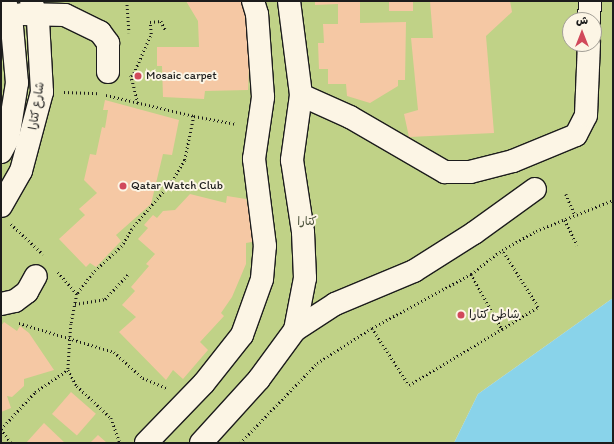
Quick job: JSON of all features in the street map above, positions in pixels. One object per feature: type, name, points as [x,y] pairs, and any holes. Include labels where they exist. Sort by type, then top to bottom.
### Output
[{"type":"street","points":[[146,443],[204,383],[242,335],[254,309],[262,279],[265,246],[254,159],[261,129],[263,97],[257,14],[253,1]]},
{"type":"street","points":[[289,1],[301,95],[292,160],[303,232],[305,278],[295,330]]},
{"type":"street","points":[[589,12],[590,1]]},
{"type":"street","points":[[7,8],[33,7],[64,15],[100,32],[108,42],[108,72]]},
{"type":"street","name":"شارع كتارا","points":[[1,206],[21,171],[42,92],[33,7]]},
{"type":"street","name":"شارع كتارا","points":[[1,152],[8,139],[17,83],[7,8]]},
{"type":"street","points":[[301,95],[350,118],[445,172],[470,172],[513,161],[576,135],[586,115],[589,52]]},
{"type":"street","points":[[201,443],[259,379],[295,330],[335,304],[414,271],[474,233],[535,189]]},
{"type":"street","points":[[1,304],[15,301],[27,292],[36,276]]},
{"type":"path","points":[[131,78],[152,34],[150,22],[161,21],[166,31]]},
{"type":"path","points":[[68,92],[90,91],[194,116],[261,129]]},
{"type":"path","points":[[120,443],[111,418],[77,386],[68,370],[70,339],[77,294],[93,273],[122,246],[132,229],[171,183],[184,160],[194,116]]},
{"type":"path","points":[[566,194],[575,215]]},
{"type":"path","points":[[240,443],[317,363],[372,328],[471,274],[502,250],[575,215],[613,200]]},
{"type":"path","points":[[564,220],[577,245]]},
{"type":"path","points":[[14,230],[32,241]]},
{"type":"path","points":[[372,328],[409,385],[538,307],[502,250]]},
{"type":"path","points":[[75,304],[105,299],[128,274]]},
{"type":"path","points":[[471,274],[502,329]]},
{"type":"path","points":[[15,321],[114,352],[143,378],[168,388]]},
{"type":"path","points":[[11,443],[1,429],[34,392],[68,370]]},
{"type":"green space","name":"كتارا","points":[[1,1],[613,1],[613,298],[478,394],[454,443],[1,443]]},
{"type":"water","points":[[613,298],[613,443],[454,443],[478,394]]},
{"type":"building","points":[[186,1],[249,1],[250,3],[243,7],[248,20],[250,42],[248,90],[205,91],[204,99],[163,97],[162,66],[157,66],[157,47],[199,47],[198,21]]},
{"type":"building","points":[[315,1],[360,1],[360,23],[406,22],[405,80],[398,80],[398,86],[370,103],[347,96],[346,84],[328,84],[328,69],[319,69],[318,43],[324,43],[323,24],[338,24],[338,4],[315,5]]},
{"type":"building","points":[[389,1],[413,1],[413,11],[389,11]]},
{"type":"building","points":[[430,1],[510,1],[512,12],[486,36],[494,133],[409,137],[404,114],[418,110],[411,38],[433,38]]},
{"type":"building","name":"Qatar Watch Club","points":[[105,100],[179,120],[172,155],[163,154],[151,204],[116,235],[121,241],[96,267],[90,263],[86,267],[59,239],[85,215],[79,209],[97,193],[84,180],[90,154],[96,155],[102,127],[105,128],[108,110],[103,110]]},
{"type":"building","points":[[190,194],[226,203],[227,196],[246,199],[257,241],[246,243],[246,264],[232,297],[221,313],[224,316],[200,342],[208,350],[183,379],[173,370],[166,380],[119,332],[136,317],[122,305],[135,291],[131,287],[149,266],[146,264],[155,254],[138,239],[148,228],[144,225],[153,215],[157,218],[163,211],[175,210]]},
{"type":"building","points":[[4,322],[17,331],[20,326],[29,333],[54,370],[24,379],[24,386],[12,397],[7,396],[11,408],[1,412],[1,326]]},
{"type":"building","points":[[71,392],[96,414],[77,436],[52,414]]},
{"type":"building","points":[[44,423],[65,443],[26,443]]},
{"type":"building","points":[[98,435],[107,443],[90,443]]},
{"type":"place","name":"Mosaic carpet","points":[[138,76]]},
{"type":"place","name":"Qatar Watch Club","points":[[123,186]]},
{"type":"place","name":"شاطئ كتارا","points":[[461,315]]}]
